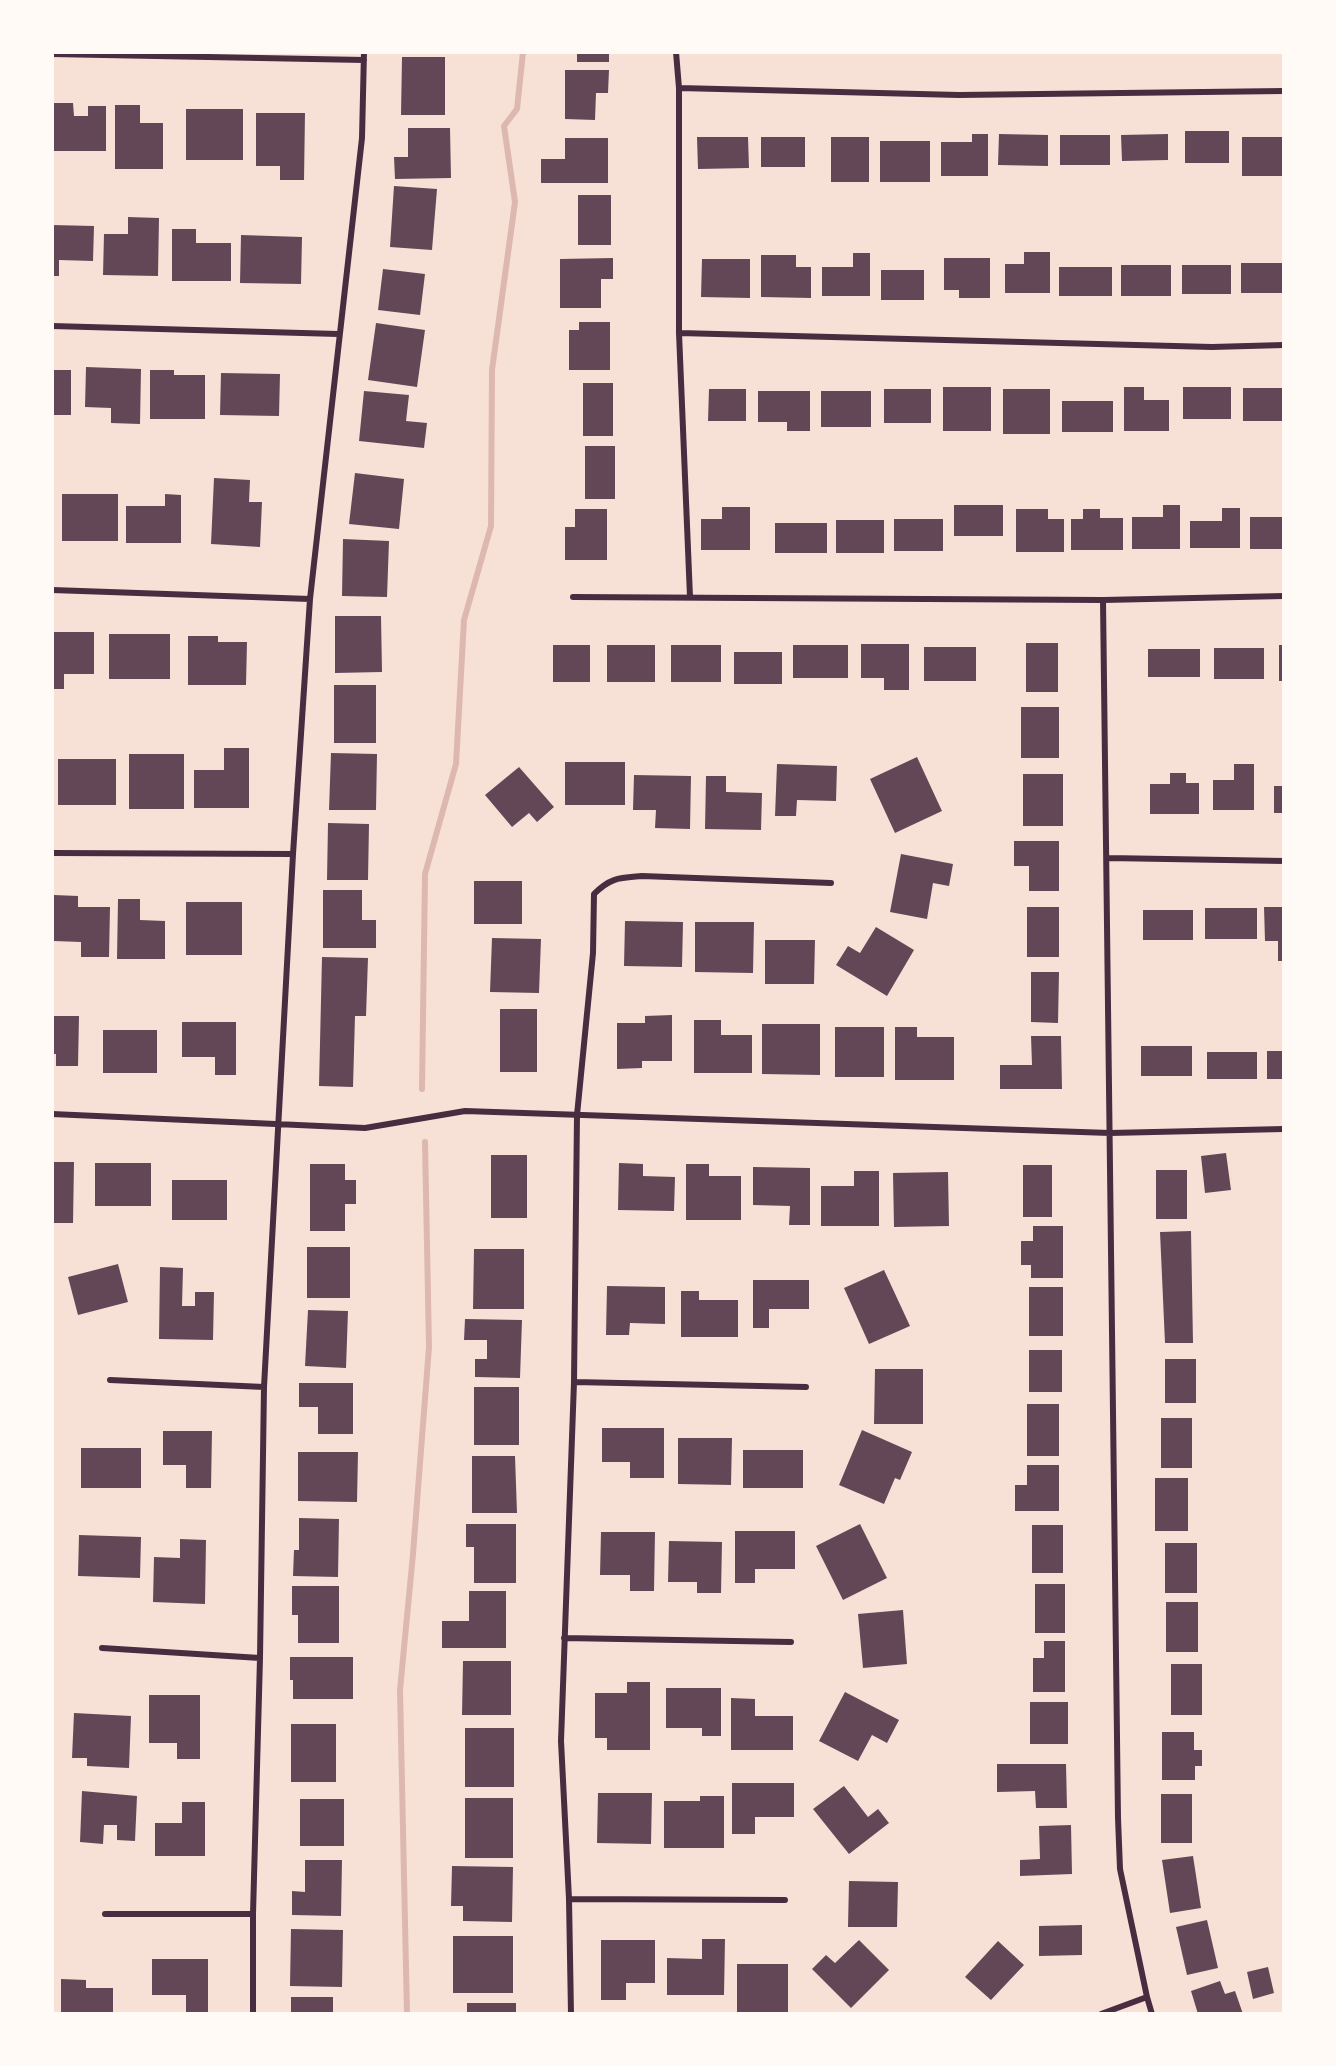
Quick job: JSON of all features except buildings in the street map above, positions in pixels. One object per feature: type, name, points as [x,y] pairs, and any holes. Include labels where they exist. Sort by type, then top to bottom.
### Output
[{"type":"street","points":[[676,52],[679,88],[679,333],[690,597]]},
{"type":"street","points":[[52,54],[364,56],[362,138],[338,334],[310,599],[293,854],[264,1387],[253,2013]]},
{"type":"street","points":[[679,88],[959,95],[1284,90]]},
{"type":"street","points":[[52,326],[338,334]]},
{"type":"street","points":[[679,333],[1212,347],[1284,345]]},
{"type":"street","points":[[52,590],[310,599]]},
{"type":"street","points":[[573,597],[1103,600],[1284,596]]},
{"type":"street","points":[[1103,600],[1120,1869],[1152,2013]]},
{"type":"street","points":[[52,853],[293,854]]},
{"type":"street","points":[[1108,858],[1284,861]]},
{"type":"street","points":[[571,2013],[569,1899],[561,1741],[574,1382],[577,1115],[593,953],[594,894],[615,878],[642,876],[831,883]]},
{"type":"street","points":[[52,1114],[365,1128],[465,1111],[1110,1133],[1284,1129]]},
{"type":"street","points":[[110,1380],[264,1387]]},
{"type":"street","points":[[574,1382],[806,1387]]},
{"type":"street","points":[[564,1638],[791,1642]]},
{"type":"street","points":[[102,1648],[260,1658]]},
{"type":"street","points":[[569,1899],[785,1900]]},
{"type":"street","points":[[105,1914],[253,1914]]},
{"type":"street","points":[[1101,2013],[1147,1997]]},
{"type":"waterway","points":[[422,1089],[425,874],[456,764],[464,620],[491,526],[492,370],[515,202],[504,126],[517,109],[523,52]]},
{"type":"waterway","points":[[407,2014],[400,1690],[429,1347],[425,1142]]}]
